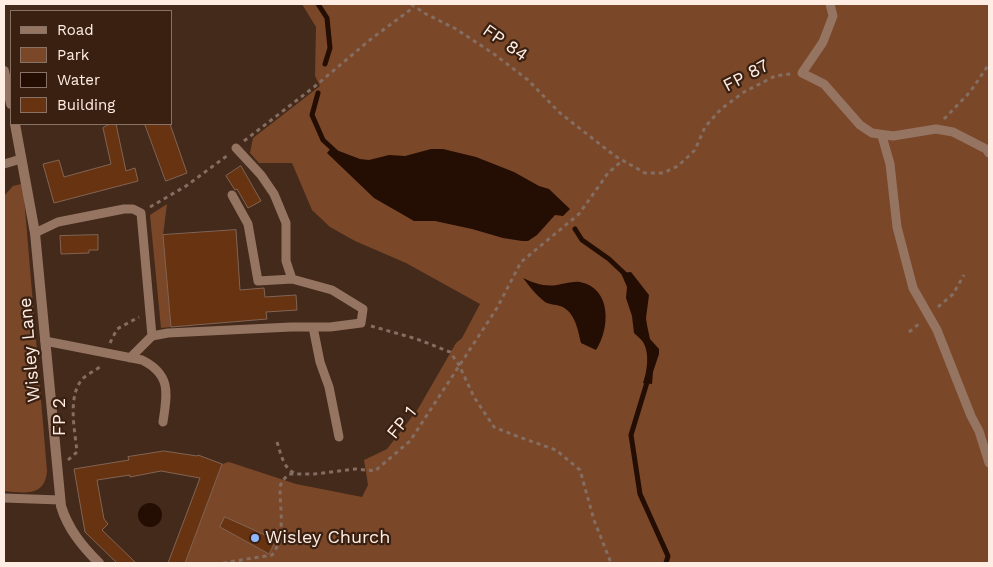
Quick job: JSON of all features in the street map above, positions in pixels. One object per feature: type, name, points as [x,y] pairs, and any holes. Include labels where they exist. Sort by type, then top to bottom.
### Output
[{"type":"street","points":[[4,71],[10,99]]},
{"type":"street","name":"Wisley Lane","points":[[15,125],[35,233],[60,500],[64,518],[70,529],[77,540],[99,563]]},
{"type":"lane","points":[[830,4],[833,16],[823,42],[802,73],[824,84],[860,124],[872,133],[882,136],[893,136],[936,129],[953,132],[986,149],[989,153]]},
{"type":"lane","points":[[882,136],[890,164],[897,227],[914,288],[937,330],[971,416],[979,431],[989,463]]},
{"type":"lane","points":[[236,148],[261,175],[274,194],[286,224],[286,261],[292,279]]},
{"type":"lane","points":[[4,164],[21,159]]},
{"type":"lane","points":[[130,358],[152,336],[168,333],[330,327],[361,323],[363,309],[332,290],[292,279],[258,281],[248,224],[232,195]]},
{"type":"lane","points":[[35,233],[58,222],[124,209],[133,209],[141,212],[152,336]]},
{"type":"lane","points":[[313,327],[320,362],[329,386],[339,437]]},
{"type":"lane","points":[[45,341],[142,360],[153,365],[162,373],[166,385],[167,398],[163,422]]},
{"type":"lane","points":[[4,498],[60,500]]},
{"type":"path","name":"FP 84","points":[[314,88],[412,5],[456,29],[494,54],[528,80],[560,113],[622,160]]},
{"type":"path","points":[[936,129],[970,92],[989,64]]},
{"type":"path","name":"FP 87","points":[[622,160],[645,173],[663,173],[678,166],[695,150],[705,126],[728,103],[744,92],[775,76],[802,73]]},
{"type":"path","name":"FP 1","points":[[295,474],[314,474],[356,469],[375,471],[410,441],[497,308],[522,262],[579,214],[608,173],[622,160]]},
{"type":"path","name":"FP 2","points":[[56,463],[65,462],[77,452],[73,407],[75,393],[80,380],[99,368],[104,361],[113,334],[117,329],[127,322],[134,321],[149,309]]},
{"type":"path","points":[[361,323],[417,339],[450,352],[459,365],[474,397],[494,427],[556,450],[580,470],[594,520],[611,563]]},
{"type":"path","points":[[277,442],[287,468],[295,474]]},
{"type":"path","points":[[223,563],[272,555],[278,547],[281,530],[280,487],[285,477],[289,474],[295,474]]},
{"type":"green space","points":[[302,4],[989,4],[989,563],[185,563],[222,464],[229,462],[296,484],[362,497],[368,485],[364,460],[387,449],[418,409],[456,343],[462,338],[480,304],[406,263],[355,241],[330,227],[312,210],[292,163],[259,163],[250,153],[253,138],[320,86],[315,76],[316,27]]},
{"type":"green space","points":[[21,184],[24,197],[47,471],[42,485],[33,492],[4,491],[4,196],[13,186]]},
{"type":"green space","points":[[167,204],[163,235],[171,327],[161,328],[150,215]]},
{"type":"water","points":[[331,148],[360,159],[369,160],[389,155],[405,156],[431,149],[443,149],[476,157],[514,172],[539,186],[549,189],[570,209],[563,216],[555,215],[537,235],[528,241],[503,238],[435,221],[414,221],[374,198],[327,153]]},
{"type":"water","points":[[631,272],[649,295],[647,325],[650,339],[659,349],[652,384],[643,383],[647,368],[647,352],[643,342],[634,333],[632,316],[626,298],[627,287],[621,273]]},
{"type":"water","points":[[523,278],[543,285],[580,282],[598,292],[603,301],[606,321],[601,341],[596,350],[581,343],[575,322],[565,308],[545,302]]},
{"type":"water","points":[[150,503],[159,506],[162,515],[159,524],[150,527],[141,524],[138,515],[141,506]]},
{"type":"building","points":[[108,125],[116,125],[126,171],[135,168],[138,181],[54,203],[43,164],[59,160],[64,177],[111,164],[103,128]]},
{"type":"building","points":[[145,125],[170,125],[187,173],[166,181]]},
{"type":"building","points":[[241,166],[261,201],[248,208],[237,189],[235,190],[226,176]]},
{"type":"building","points":[[236,230],[240,290],[264,288],[265,297],[296,295],[297,310],[266,312],[267,319],[171,327],[163,235]]},
{"type":"building","points":[[98,235],[98,250],[89,250],[89,253],[61,254],[60,236]]},
{"type":"building","points":[[164,451],[198,455],[222,464],[185,563],[168,563],[200,478],[161,471],[130,477],[130,475],[97,480],[104,519],[108,524],[102,530],[136,563],[117,563],[85,532],[74,469],[129,460],[128,457]]},
{"type":"building","name":"Wisley Church","points":[[225,517],[276,540],[269,554],[220,527]]},
{"type":"waterway","points":[[318,4],[327,18],[330,48],[325,64]]},
{"type":"waterway","points":[[318,93],[312,115],[323,140],[336,152]]},
{"type":"waterway","points":[[575,229],[582,240],[609,259],[628,277]]},
{"type":"waterway","points":[[648,379],[631,435],[640,494],[668,556],[666,563]]},
{"type":"place","name":"Wisley Church","points":[[255,538]]}]
